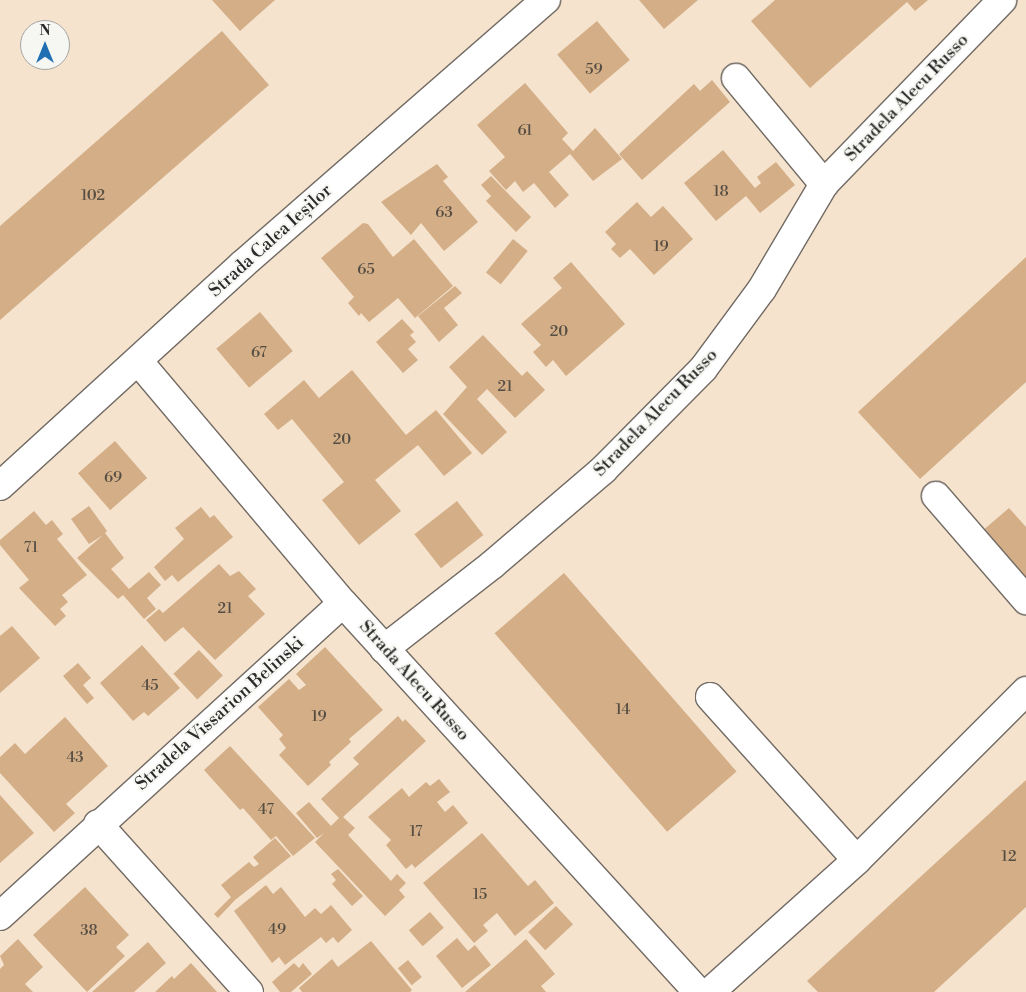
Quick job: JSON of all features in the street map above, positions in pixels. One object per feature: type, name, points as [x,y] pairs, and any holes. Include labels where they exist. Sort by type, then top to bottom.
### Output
[{"type":"street","name":"Strada Calea Ieșilor","points":[[0,486],[139,362],[243,264],[546,0]]},
{"type":"street","name":"Stradela Alecu Russo","points":[[384,649],[493,564],[603,470],[703,369],[762,289],[824,184],[1002,0]]},
{"type":"street","points":[[736,78],[824,184]]},
{"type":"street","name":"Strada Alecu Russo","points":[[139,362],[343,603],[698,992]]},
{"type":"street","points":[[936,496],[1026,600]]},
{"type":"street","name":"Stradela Vissarion Belinski","points":[[0,916],[98,824],[343,603]]},
{"type":"street","points":[[710,992],[857,860],[1026,691]]},
{"type":"street","points":[[710,698],[857,860]]},
{"type":"street","points":[[98,824],[249,992]]},
{"type":"building","points":[[212,0],[275,0],[240,31]]},
{"type":"building","points":[[639,0],[698,0],[664,29]]},
{"type":"building","points":[[775,0],[928,0],[915,11],[907,2],[810,88],[751,21]]},
{"type":"building","points":[[597,21],[630,60],[590,93],[557,54]]},
{"type":"building","points":[[222,31],[269,85],[0,320],[0,226]]},
{"type":"building","points":[[712,80],[730,102],[642,180],[619,154],[694,84],[700,91]]},
{"type":"building","points":[[525,83],[568,133],[562,139],[573,151],[595,128],[622,159],[593,181],[570,154],[549,172],[569,195],[555,208],[534,183],[523,192],[515,181],[506,190],[489,171],[505,157],[477,125]]},
{"type":"building","points":[[723,150],[755,188],[761,183],[757,177],[776,162],[795,185],[760,213],[746,196],[716,221],[684,183]]},
{"type":"building","points":[[437,164],[448,177],[443,181],[478,222],[444,251],[421,223],[411,235],[381,202]]},
{"type":"building","points":[[491,176],[531,217],[516,232],[486,201],[491,196],[481,185]]},
{"type":"building","points":[[637,202],[651,217],[663,206],[693,239],[654,275],[630,249],[620,258],[611,249],[616,244],[605,232]]},
{"type":"building","points":[[363,223],[368,224],[393,257],[414,239],[453,286],[415,318],[398,298],[369,322],[361,313],[359,316],[348,303],[354,297],[321,258]]},
{"type":"building","points":[[513,239],[528,251],[501,284],[486,272]]},
{"type":"building","points":[[1026,257],[1026,382],[920,479],[858,412]]},
{"type":"building","points":[[571,262],[625,324],[566,376],[553,360],[546,367],[533,352],[541,345],[521,324],[562,288],[553,278]]},
{"type":"building","points":[[455,286],[462,293],[444,308],[458,325],[439,342],[418,316]]},
{"type":"building","points":[[260,312],[293,351],[249,388],[216,349]]},
{"type":"building","points":[[402,319],[414,332],[410,335],[416,342],[408,349],[418,360],[403,373],[376,342]]},
{"type":"building","points":[[483,335],[522,376],[527,371],[545,390],[515,418],[487,389],[477,399],[507,432],[482,455],[443,414],[467,387],[449,367]]},
{"type":"building","points":[[352,370],[406,435],[436,410],[472,453],[444,476],[418,445],[375,480],[401,511],[359,545],[322,500],[344,482],[292,419],[278,430],[264,414],[304,380],[319,398]]},
{"type":"building","points":[[115,441],[147,478],[110,510],[78,473]]},
{"type":"building","points":[[457,501],[483,535],[441,568],[414,534]]},
{"type":"building","points":[[89,506],[107,531],[105,533],[124,558],[111,569],[129,589],[149,572],[161,585],[147,598],[156,609],[144,619],[123,595],[118,599],[77,558],[103,535],[89,544],[71,519]]},
{"type":"building","points":[[201,507],[210,518],[214,515],[233,537],[178,582],[172,575],[165,581],[154,567],[184,539],[175,528]]},
{"type":"building","points":[[1009,508],[1026,527],[1026,583],[981,532]]},
{"type":"building","points":[[34,511],[46,525],[52,520],[63,534],[57,539],[87,575],[62,595],[68,602],[60,609],[66,616],[55,626],[19,588],[29,580],[0,545],[0,540]]},
{"type":"building","points":[[219,564],[230,576],[239,571],[256,589],[248,596],[265,614],[215,660],[183,627],[165,642],[146,620],[159,609],[163,613]]},
{"type":"building","points":[[564,573],[737,771],[667,832],[495,633]]},
{"type":"building","points":[[12,626],[40,658],[0,693],[0,636]]},
{"type":"building","points":[[142,645],[180,688],[148,716],[144,712],[133,721],[100,683]]},
{"type":"building","points":[[325,647],[383,710],[349,739],[351,742],[329,762],[331,765],[308,786],[279,755],[286,748],[279,739],[283,735],[258,707],[289,679],[299,690],[306,685],[296,674]]},
{"type":"building","points":[[199,650],[223,676],[197,699],[173,674]]},
{"type":"building","points":[[78,663],[91,678],[83,685],[94,698],[87,704],[63,676]]},
{"type":"building","points":[[398,716],[403,722],[405,719],[426,741],[343,817],[355,828],[348,835],[391,881],[397,874],[406,883],[399,890],[405,897],[385,916],[315,842],[324,833],[317,838],[296,813],[309,802],[331,826],[339,818],[321,799],[359,764],[353,758]]},
{"type":"building","points":[[65,717],[108,766],[66,804],[75,813],[54,832],[0,773],[0,757],[15,743],[25,754]]},
{"type":"building","points":[[230,746],[315,838],[293,856],[276,836],[271,840],[243,808],[240,810],[204,770]]},
{"type":"building","points":[[439,779],[450,792],[437,802],[445,812],[453,805],[468,823],[415,868],[412,864],[406,869],[386,845],[391,840],[368,817],[402,788],[409,797],[426,782],[430,786]]},
{"type":"building","points":[[1026,780],[1026,907],[934,992],[818,992],[807,981]]},
{"type":"building","points":[[0,795],[34,833],[0,863]]},
{"type":"building","points":[[482,833],[528,886],[535,880],[554,903],[515,936],[497,913],[483,925],[488,931],[474,943],[423,883]]},
{"type":"building","points":[[275,838],[291,856],[235,900],[218,918],[214,914],[231,897],[221,885],[249,862],[254,867],[259,864],[253,857]]},
{"type":"building","points":[[338,869],[363,896],[352,906],[332,884],[336,880],[331,874]]},
{"type":"building","points":[[266,885],[273,894],[281,887],[305,917],[315,908],[321,914],[331,905],[352,930],[338,943],[333,937],[326,943],[321,937],[285,965],[279,957],[272,963],[234,911]]},
{"type":"building","points":[[85,887],[129,935],[116,947],[125,956],[87,992],[33,935]]},
{"type":"building","points":[[556,906],[573,924],[545,950],[528,932]]},
{"type":"building","points":[[430,912],[444,928],[423,946],[409,930]]},
{"type":"building","points":[[457,938],[468,951],[475,945],[491,965],[462,988],[436,956]]},
{"type":"building","points":[[18,939],[43,967],[25,984],[33,992],[0,992],[0,969],[4,965],[0,956]]},
{"type":"building","points":[[526,939],[555,974],[541,986],[546,992],[465,992]]},
{"type":"building","points":[[371,941],[412,990],[410,992],[302,992],[299,988],[332,959],[338,967]]},
{"type":"building","points":[[148,942],[166,963],[134,992],[92,992]]},
{"type":"building","points":[[408,960],[422,977],[412,985],[398,968]]},
{"type":"building","points":[[191,963],[217,992],[155,992],[172,976],[174,979]]},
{"type":"building","points":[[294,963],[299,968],[303,963],[312,974],[291,992],[280,992],[272,982]]}]
